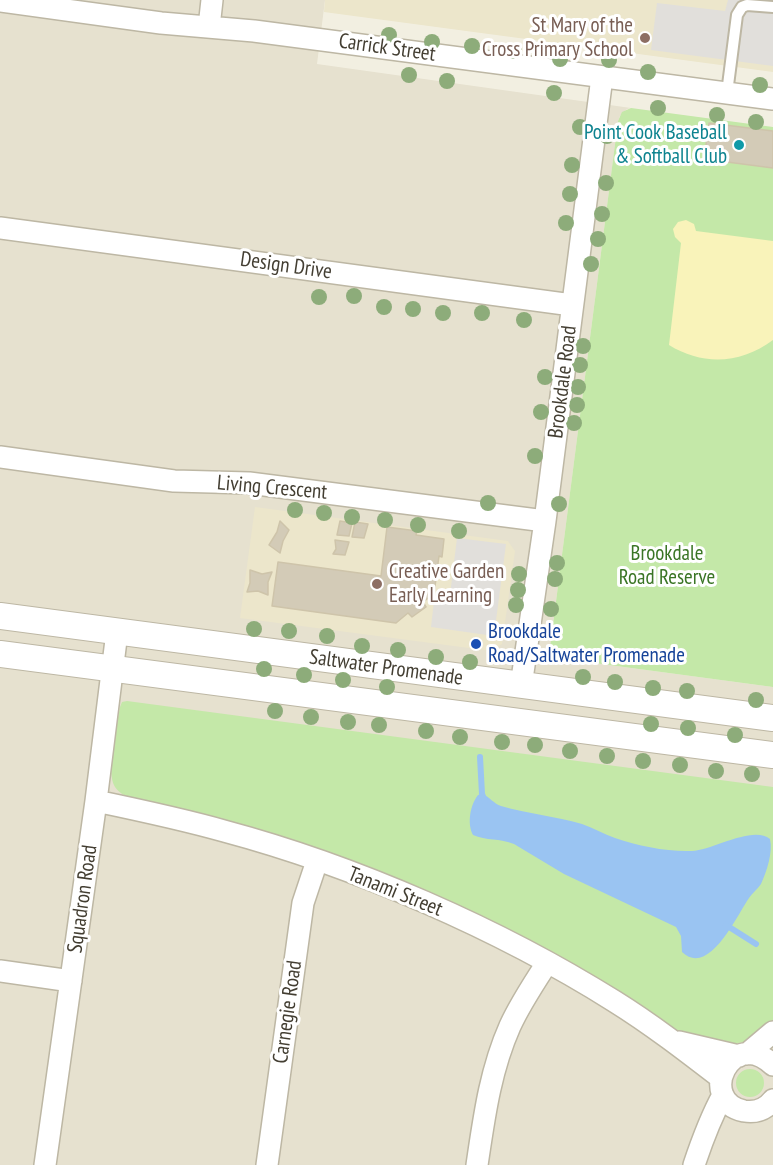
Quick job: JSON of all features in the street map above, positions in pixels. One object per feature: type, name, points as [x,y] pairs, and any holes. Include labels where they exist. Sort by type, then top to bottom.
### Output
[{"type":"street","points":[[208,27],[212,0]]},
{"type":"street","name":"Carrick Street","points":[[0,1],[254,31],[773,99]]},
{"type":"street","name":"Brookdale Road","points":[[521,686],[602,77]]},
{"type":"street","name":"Design Drive","points":[[0,228],[572,305]]},
{"type":"street","name":"Living Crescent","points":[[0,458],[174,481],[263,484],[544,521]]},
{"type":"street","name":"Saltwater Promenade","points":[[0,616],[773,718]]},
{"type":"street","name":"Squadron Road","points":[[45,1165],[96,801],[117,632]]},
{"type":"street","name":"Saltwater Promenade","points":[[0,654],[773,754]]},
{"type":"street","points":[[490,717],[510,705],[521,686]]},
{"type":"street","name":"Tanami Street","points":[[96,801],[226,831],[317,861],[440,910],[547,963],[614,1001],[670,1040],[722,1086],[728,1102],[761,1111]]},
{"type":"street","name":"Carnegie Road","points":[[267,1165],[303,903],[317,861]]},
{"type":"street","points":[[477,1165],[486,1106],[500,1053],[519,1010],[547,963]]},
{"type":"street","points":[[0,971],[71,981]]},
{"type":"street","points":[[694,1165],[704,1143],[722,1086],[724,1068],[730,1061],[743,1055],[773,1032]]},
{"type":"street","name":"Tanami Street","points":[[670,1040],[743,1055],[757,1054],[766,1058],[773,1065]]},
{"type":"street","points":[[704,1143],[761,1111]]},
{"type":"lane","points":[[727,93],[730,60],[739,11],[747,5],[773,6]]},
{"type":"shaded area","points":[[0,0],[325,0],[317,64],[631,108],[620,116],[618,121],[550,648],[557,658],[773,687],[773,1165],[0,1165]]},
{"type":"shaded area","name":"St Mary of the Cross Primary School","points":[[325,0],[773,0],[773,72],[324,12]]},
{"type":"shaded area","points":[[728,0],[773,0],[773,66],[651,50],[657,3],[725,11]]},
{"type":"shaded area","name":"Creative Garden Early Learning","points":[[255,507],[508,541],[515,551],[502,644],[492,651],[240,618]]},
{"type":"shaded area","points":[[457,538],[506,544],[494,636],[431,627],[434,601],[449,603]]},
{"type":"green space","name":"Brookdale Road Reserve","points":[[631,108],[773,127],[773,687],[557,658],[550,648],[618,121],[622,112]]},
{"type":"green space","points":[[122,702],[773,787],[773,1023],[749,1041],[738,1043],[725,1043],[678,1032],[624,997],[288,839],[213,817],[130,798],[115,787],[111,770],[120,707]]},
{"type":"green space","points":[[750,1069],[760,1073],[764,1083],[760,1093],[750,1097],[740,1093],[736,1083],[740,1073]]},
{"type":"sand","points":[[686,220],[694,224],[696,231],[773,241],[773,340],[761,348],[735,358],[708,359],[682,352],[669,345],[681,243],[675,237],[673,229],[678,222]]},
{"type":"water","points":[[482,794],[501,806],[572,821],[624,841],[663,849],[701,850],[743,836],[763,835],[770,839],[769,862],[761,884],[750,896],[721,941],[712,951],[702,957],[692,958],[682,952],[681,936],[676,927],[564,874],[514,844],[473,835],[470,826],[471,809],[475,799]]},
{"type":"building","name":"Point Cook Baseball & Softball Club","points":[[709,123],[773,131],[773,168],[704,159]]},
{"type":"building","points":[[280,521],[289,530],[280,553],[269,545],[277,532]]},
{"type":"building","points":[[340,521],[352,523],[349,536],[337,535]]},
{"type":"building","points":[[355,522],[368,524],[364,538],[352,537]]},
{"type":"building","points":[[387,527],[417,531],[416,535],[444,539],[442,557],[439,556],[434,594],[423,602],[426,607],[412,617],[408,613],[396,623],[272,606],[278,562],[381,576]]},
{"type":"building","points":[[335,540],[349,542],[345,555],[333,554],[336,549]]},
{"type":"building","points":[[250,570],[262,574],[272,572],[268,582],[268,595],[258,591],[247,592]]},
{"type":"waterway","points":[[480,757],[482,794],[485,801]]},
{"type":"waterway","points":[[726,925],[756,944]]},
{"type":"place","name":"St Mary of the Cross Primary School","points":[[645,38]]},
{"type":"place","name":"Point Cook Baseball & Softball Club","points":[[739,145]]},
{"type":"place","name":"Creative Garden Early Learning","points":[[377,584]]},
{"type":"place","name":"Brookdale Road/Saltwater Promenade","points":[[476,644]]}]
